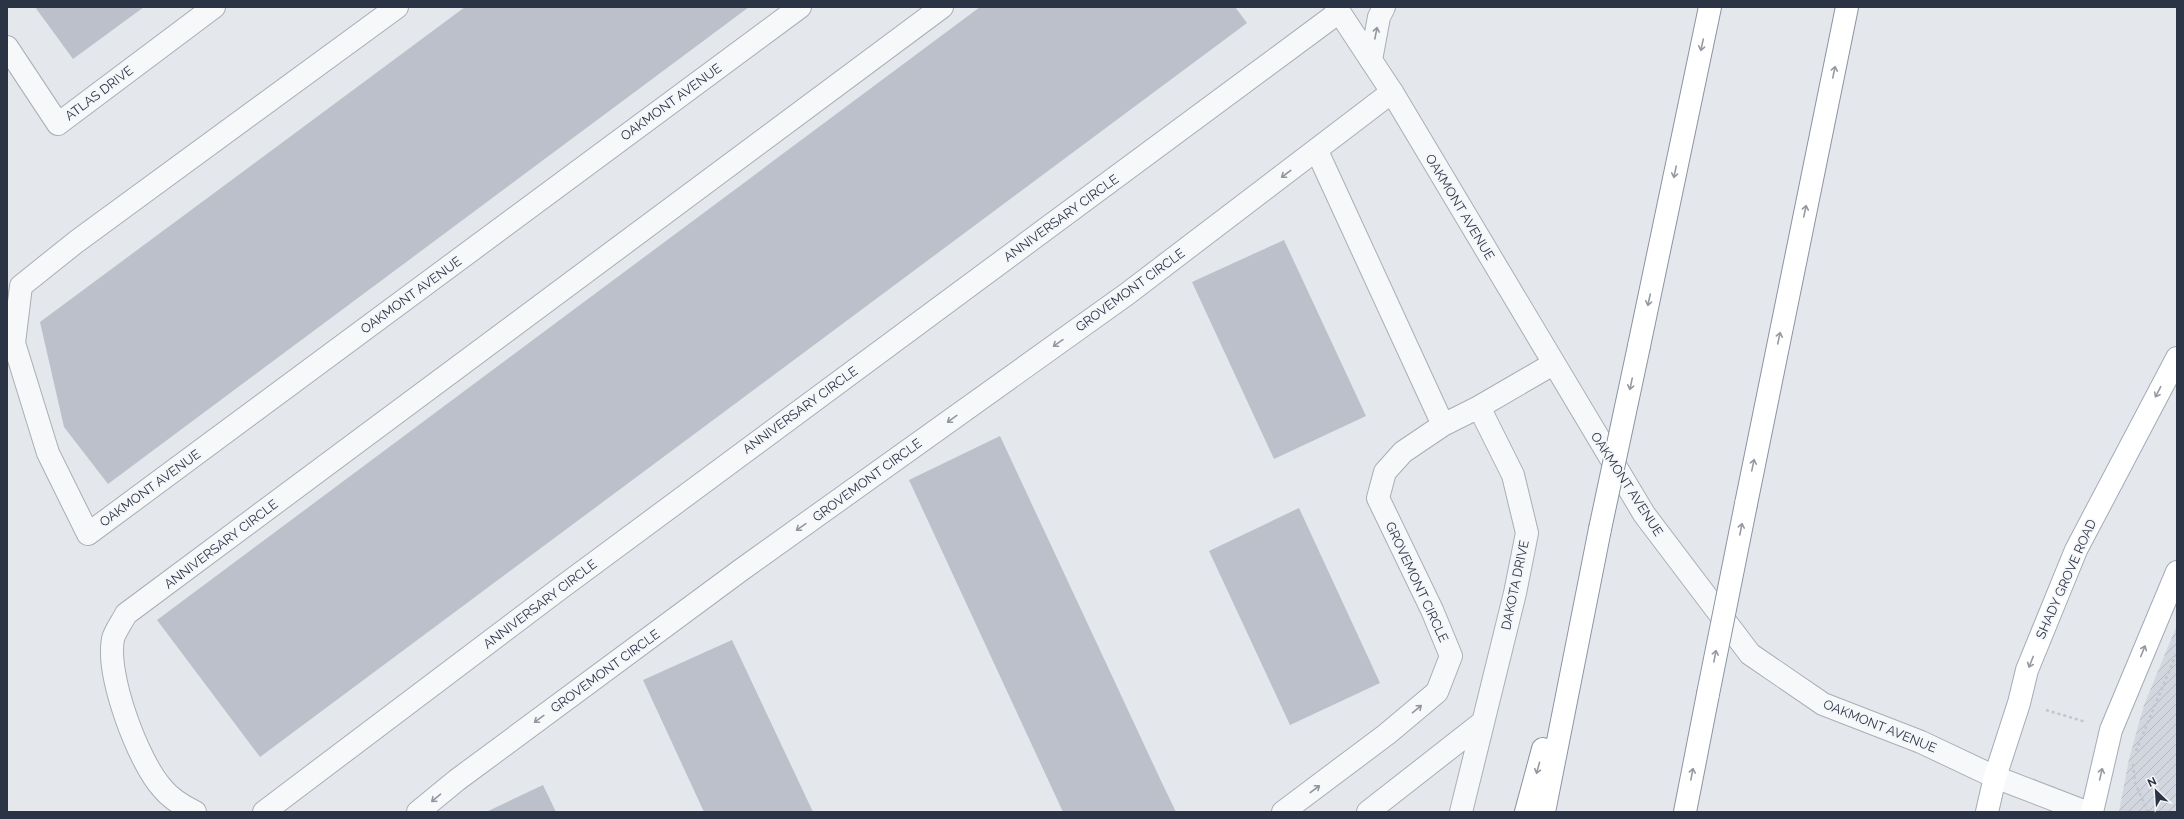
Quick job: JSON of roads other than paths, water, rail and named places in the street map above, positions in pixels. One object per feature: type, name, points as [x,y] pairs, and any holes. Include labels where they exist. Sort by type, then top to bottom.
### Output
[{"type":"main road","points":[[1544,812],[1600,529],[1710,7]]},
{"type":"main road","points":[[1685,812],[1847,7]]},
{"type":"main road","name":"SHADY GROVE ROAD","points":[[1987,812],[1995,777],[2019,702],[2027,670],[2076,550],[2177,358]]},
{"type":"main road","points":[[1526,812],[1592,569]]},
{"type":"main road","points":[[2092,812],[2111,730],[2177,572]]},
{"type":"street","name":"ATLAS DRIVE","points":[[7,47],[58,124],[214,7]]},
{"type":"street","name":"OAKMONT AVENUE","points":[[397,7],[76,242],[22,286],[14,343],[48,453],[88,534],[800,7]]},
{"type":"street","name":"ANNIVERSARY CIRCLE","points":[[195,812],[163,790],[138,749],[122,702],[112,662],[113,637],[126,614],[942,7]]},
{"type":"street","points":[[1371,60],[1379,17],[1384,7]]},
{"type":"street","name":"OAKMONT AVENUE","points":[[1338,10],[1392,92],[1553,364],[1644,514],[1750,654],[1822,704],[1920,742],[1995,777],[2086,812]]},
{"type":"street","name":"ANNIVERSARY CIRCLE","points":[[264,812],[558,590],[1338,10]]},
{"type":"street","name":"GROVEMONT CIRCLE","points":[[418,812],[457,780],[735,574],[1127,294],[1317,151],[1392,92]]},
{"type":"street","points":[[1317,151],[1443,425]]},
{"type":"street","name":"GROVEMONT CIRCLE","points":[[1283,812],[1387,734],[1437,692],[1451,656],[1432,610],[1378,498],[1385,472],[1403,452],[1443,425],[1479,407],[1553,364]]},
{"type":"street","name":"DAKOTA DRIVE","points":[[1461,812],[1527,533],[1513,475],[1479,407]]},
{"type":"street","points":[[1368,812],[1483,722]]}]
